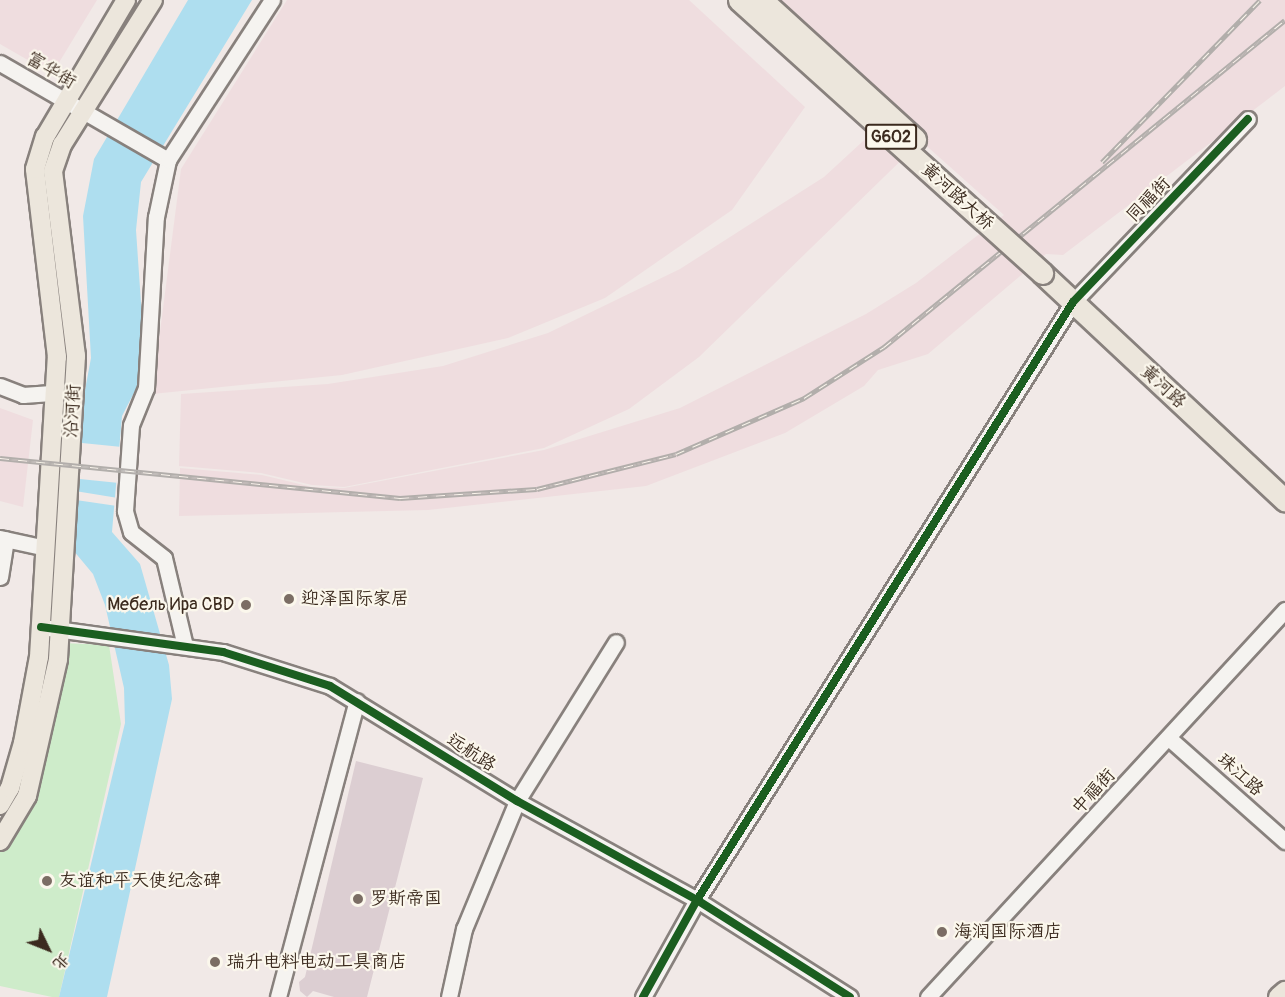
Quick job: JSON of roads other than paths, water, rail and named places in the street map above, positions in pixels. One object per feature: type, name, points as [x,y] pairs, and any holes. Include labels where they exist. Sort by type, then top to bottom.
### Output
[{"type":"highway","name":"黄河路大桥","points":[[739,0],[1046,269]]},
{"type":"highway","name":"黄河路大桥","points":[[762,0],[1046,269]]},
{"type":"highway","name":"黄河路","points":[[1046,269],[1285,500]]},
{"type":"highway","name":"黄河路","points":[[1076,298],[1285,481]]},
{"type":"highway","points":[[1279,997],[1285,992]]},
{"type":"main road","name":"沿河街","points":[[0,806],[10,788],[23,743],[50,628],[46,548],[57,357],[34,169],[65,101],[126,0]]},
{"type":"main road","name":"沿河街","points":[[0,841],[27,796],[41,747],[76,356],[53,171],[62,145],[153,0]]},
{"type":"street","points":[[185,646],[164,558],[131,532],[125,511],[131,425],[146,388],[156,217],[168,160],[272,0]]},
{"type":"street","name":"富华街","points":[[0,63],[168,160]]},
{"type":"street","name":"同福街","points":[[643,997],[697,900],[1076,298],[1248,119]]},
{"type":"street","points":[[0,386],[23,395],[55,393]]},
{"type":"street","points":[[0,577],[3,539],[46,548]]},
{"type":"street","name":"中福街","points":[[928,997],[1170,739],[1285,610]]},
{"type":"street","name":"远航路","points":[[50,628],[185,646],[284,668],[357,701],[517,801],[697,900],[850,997]]},
{"type":"street","points":[[449,997],[464,929],[517,801],[616,642]]},
{"type":"street","points":[[278,997],[357,701]]},
{"type":"street","name":"珠江路","points":[[1170,739],[1285,841]]},
{"type":"water","points":[[188,0],[252,0],[141,182],[136,230],[143,332],[137,387],[122,416],[112,532],[140,564],[169,665],[172,699],[107,997],[59,997],[125,723],[124,688],[105,605],[93,574],[68,544],[76,438],[91,358],[83,216],[94,159]]},
{"type":"railway","points":[[1102,162],[1260,0]]},
{"type":"railway","points":[[0,458],[400,498],[537,489],[676,454],[804,398],[884,347],[1285,20]]},
{"type":"place","name":"迎泽国际家居","points":[[289,599]]},
{"type":"place","name":"Мебель Ира CBD","points":[[246,605]]},
{"type":"place","name":"友谊和平天使纪念碑","points":[[47,881]]},
{"type":"place","name":"罗斯帝国","points":[[358,899]]},
{"type":"place","name":"海润国际酒店","points":[[942,932]]},
{"type":"place","name":"瑞升电料电动工具商店","points":[[215,962]]}]
